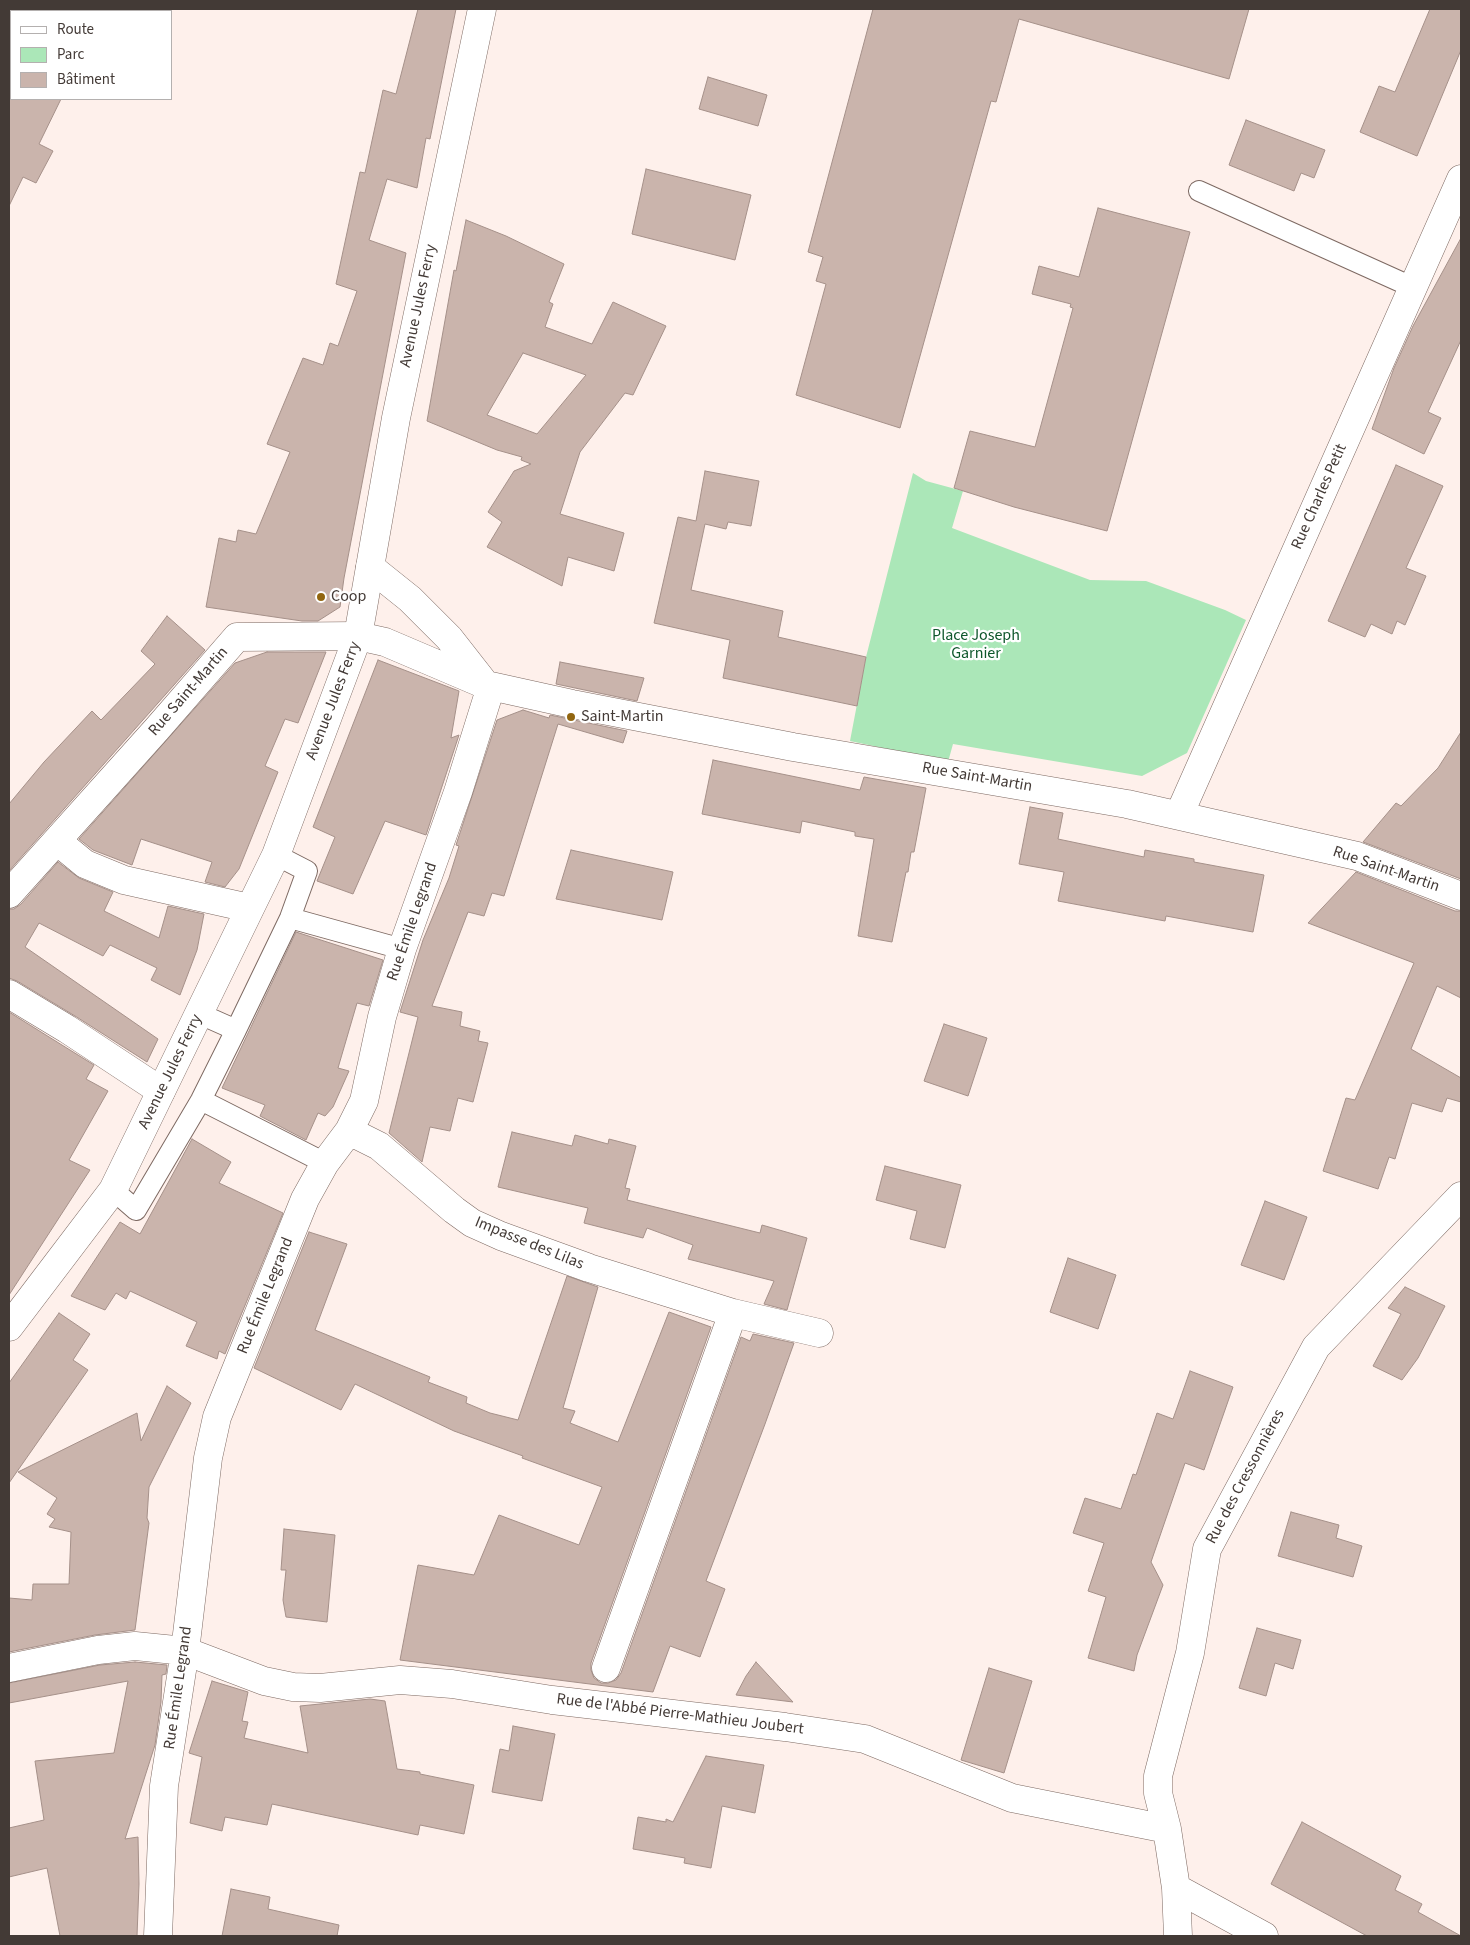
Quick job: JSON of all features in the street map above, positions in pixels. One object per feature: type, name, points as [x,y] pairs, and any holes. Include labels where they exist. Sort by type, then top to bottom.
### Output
[{"type":"street","name":"Avenue Jules Ferry","points":[[9,1327],[112,1190],[200,1014],[249,908],[276,855],[358,636],[396,418],[482,9]]},
{"type":"street","name":"Rue Charles Petit","points":[[1179,815],[1461,179]]},
{"type":"street","points":[[370,567],[410,599],[442,631],[486,685]]},
{"type":"street","name":"Rue Saint-Martin","points":[[9,894],[237,637],[358,636],[385,642],[486,685],[572,704],[792,747],[1127,804],[1179,815],[1357,856],[1461,896]]},
{"type":"street","name":"Rue Émile Legrand","points":[[158,1936],[164,1786],[185,1651],[208,1458],[217,1417],[305,1199],[325,1163],[348,1131],[364,1101],[382,1017],[402,950],[458,792],[488,696],[486,685]]},
{"type":"street","points":[[56,841],[85,864],[124,880],[249,908]]},
{"type":"street","points":[[9,994],[67,1029],[161,1091]]},
{"type":"street","name":"Impasse des Lilas","points":[[348,1131],[379,1146],[454,1210],[479,1226],[501,1236],[589,1268],[733,1313],[819,1333]]},
{"type":"street","name":"Rue des Cressonnières","points":[[1178,1936],[1176,1888],[1167,1829],[1158,1793],[1158,1776],[1190,1653],[1207,1549],[1316,1347],[1461,1196]]},
{"type":"street","points":[[606,1668],[733,1313]]},
{"type":"street","name":"Rue de l'Abbé Pierre-Mathieu Joubert","points":[[9,1668],[98,1650],[135,1646],[185,1651],[264,1681],[293,1687],[320,1688],[400,1680],[452,1684],[552,1700],[784,1727],[865,1739],[1012,1798],[1167,1829]]},
{"type":"street","points":[[1176,1888],[1264,1936]]},
{"type":"lane","points":[[1199,191],[1412,287]]},
{"type":"lane","points":[[112,1190],[136,1210],[201,1100],[236,1030],[290,918],[307,871],[276,855]]},
{"type":"lane","points":[[290,918],[402,950]]},
{"type":"lane","points":[[200,1014],[236,1030]]},
{"type":"lane","points":[[201,1100],[325,1163]]},
{"type":"green space","name":"Place Joseph Garnier","points":[[913,473],[926,481],[963,491],[952,528],[1090,580],[1146,581],[1225,610],[1246,620],[1187,753],[1142,776],[953,744],[948,762],[850,741],[866,657]]},
{"type":"building","points":[[418,9],[456,9],[430,139],[426,138],[417,188],[387,179],[369,240],[406,253],[340,607],[318,621],[302,621],[206,607],[219,538],[236,542],[238,530],[256,534],[290,452],[267,444],[303,358],[323,365],[330,343],[338,346],[357,291],[336,284],[360,172],[365,173],[383,90],[396,94]]},
{"type":"building","points":[[873,9],[1249,9],[1229,79],[1019,19],[996,102],[991,101],[900,428],[796,395],[826,284],[816,281],[823,257],[808,252]]},
{"type":"building","points":[[1430,9],[1461,9],[1461,50],[1417,156],[1360,132],[1379,86],[1395,92]]},
{"type":"building","points":[[708,77],[767,95],[758,126],[699,109]]},
{"type":"building","points":[[9,99],[61,100],[39,144],[53,151],[36,183],[23,177],[9,206]]},
{"type":"building","points":[[1246,120],[1325,150],[1314,178],[1301,173],[1294,191],[1229,165]]},
{"type":"building","points":[[646,169],[751,195],[735,260],[632,234]]},
{"type":"building","points":[[1098,208],[1190,232],[1107,531],[1014,507],[954,488],[970,431],[1035,447],[1073,308],[1070,307],[1071,304],[1032,294],[1039,266],[1079,277]]},
{"type":"building","points":[[466,220],[506,236],[564,264],[549,302],[553,304],[545,327],[592,344],[613,302],[666,326],[633,395],[625,393],[580,452],[560,514],[624,533],[614,571],[568,557],[562,586],[487,547],[502,522],[488,512],[514,471],[531,464],[521,460],[522,457],[497,450],[427,421],[454,270],[456,271]],"holes":[[[523,353],[586,375],[537,434],[487,415]]]},
{"type":"building","points":[[1461,238],[1461,340],[1428,412],[1441,418],[1424,454],[1372,429],[1394,368],[1413,326]]},
{"type":"building","points":[[1396,465],[1443,486],[1406,568],[1426,576],[1405,625],[1397,621],[1392,634],[1371,624],[1365,637],[1328,621]]},
{"type":"building","points":[[705,471],[759,481],[751,526],[728,522],[726,529],[705,524],[691,590],[783,611],[778,637],[866,657],[857,706],[723,678],[730,640],[654,623],[678,517],[696,521]]},
{"type":"building","points":[[167,616],[205,650],[9,871],[9,804],[44,762],[92,711],[101,720],[155,664],[141,651]]},
{"type":"building","points":[[267,652],[326,652],[298,723],[285,719],[265,766],[278,772],[239,869],[225,887],[205,882],[212,862],[141,839],[132,865],[93,850],[79,839],[235,663]]},
{"type":"building","points":[[378,660],[459,691],[451,738],[459,735],[426,835],[385,821],[353,894],[317,881],[335,837],[313,827]]},
{"type":"building","points":[[560,662],[644,678],[637,701],[556,684]]},
{"type":"building","points":[[523,710],[549,718],[550,715],[627,731],[623,743],[558,724],[504,896],[492,893],[484,916],[468,912],[432,1006],[462,1012],[460,1026],[480,1031],[478,1041],[488,1043],[473,1102],[458,1098],[450,1131],[430,1127],[422,1162],[389,1133],[418,1017],[400,1012],[423,940],[449,878],[459,846],[456,845],[497,720]]},
{"type":"building","points":[[1461,732],[1461,879],[1363,842],[1396,803],[1401,806],[1438,768]]},
{"type":"building","points":[[713,760],[860,790],[864,777],[926,788],[914,852],[911,852],[908,872],[906,872],[892,942],[858,936],[874,839],[855,836],[855,832],[802,821],[800,833],[702,814]]},
{"type":"building","points":[[1030,807],[1063,813],[1058,839],[1144,857],[1145,850],[1194,859],[1194,862],[1264,875],[1253,932],[1166,916],[1165,921],[1058,901],[1064,872],[1019,864]]},
{"type":"building","points":[[571,850],[673,872],[662,920],[556,899]]},
{"type":"building","points":[[58,862],[79,878],[113,892],[104,911],[159,938],[168,906],[204,914],[197,950],[180,995],[151,980],[157,968],[110,945],[103,956],[39,923],[25,947],[158,1039],[147,1062],[75,1016],[9,978],[9,909],[14,909],[21,904]]},
{"type":"building","points":[[1356,872],[1455,911],[1461,911],[1461,998],[1437,986],[1411,1049],[1461,1078],[1461,1102],[1447,1098],[1442,1112],[1412,1103],[1395,1159],[1389,1157],[1378,1189],[1323,1171],[1346,1098],[1355,1100],[1414,963],[1308,923]]},
{"type":"building","points":[[296,932],[383,960],[369,1006],[357,1003],[338,1068],[349,1071],[333,1107],[325,1116],[318,1113],[306,1140],[260,1116],[265,1105],[222,1088]]},
{"type":"building","points":[[9,1012],[94,1065],[86,1079],[108,1091],[69,1160],[90,1170],[9,1295]]},
{"type":"building","points":[[944,1024],[987,1038],[968,1096],[924,1081]]},
{"type":"building","points":[[512,1132],[572,1146],[575,1135],[608,1144],[609,1139],[636,1146],[625,1188],[630,1189],[627,1200],[760,1233],[762,1225],[807,1238],[787,1310],[764,1304],[774,1281],[688,1259],[693,1245],[647,1228],[643,1238],[584,1223],[588,1208],[498,1187]]},
{"type":"building","points":[[192,1139],[231,1162],[219,1183],[283,1213],[225,1354],[219,1351],[217,1359],[186,1346],[197,1322],[130,1291],[126,1299],[116,1293],[105,1310],[71,1296],[120,1222],[140,1234]]},
{"type":"building","points":[[885,1166],[961,1185],[945,1248],[910,1239],[917,1211],[876,1200]]},
{"type":"building","points":[[1265,1201],[1307,1217],[1284,1280],[1241,1265]]},
{"type":"building","points":[[309,1232],[347,1244],[315,1330],[430,1377],[428,1382],[467,1397],[466,1403],[490,1413],[518,1420],[567,1276],[598,1287],[563,1408],[575,1411],[570,1423],[618,1442],[669,1312],[711,1327],[591,1663],[594,1678],[601,1683],[616,1680],[621,1673],[741,1337],[750,1341],[753,1334],[794,1343],[706,1581],[725,1589],[700,1657],[670,1646],[653,1692],[400,1660],[418,1565],[474,1575],[499,1515],[579,1545],[602,1487],[454,1431],[355,1384],[341,1410],[254,1368]]},
{"type":"building","points":[[1068,1258],[1116,1275],[1098,1329],[1050,1312]]},
{"type":"building","points":[[1405,1287],[1445,1306],[1418,1358],[1402,1380],[1373,1366],[1401,1314],[1388,1308]]},
{"type":"building","points":[[59,1313],[90,1334],[73,1360],[88,1370],[9,1483],[9,1383]]},
{"type":"building","points":[[1190,1371],[1233,1387],[1204,1470],[1185,1463],[1151,1562],[1163,1585],[1137,1655],[1134,1671],[1088,1658],[1106,1597],[1088,1591],[1104,1543],[1073,1533],[1085,1498],[1121,1509],[1133,1474],[1136,1475],[1157,1413],[1173,1419]]},
{"type":"building","points":[[167,1386],[191,1403],[149,1487],[147,1518],[149,1523],[135,1630],[95,1635],[9,1652],[9,1598],[32,1600],[33,1584],[69,1584],[71,1532],[49,1527],[55,1519],[47,1514],[57,1498],[18,1472],[137,1413],[141,1441]]},
{"type":"building","points":[[1291,1512],[1339,1525],[1336,1538],[1362,1546],[1353,1577],[1278,1556]]},
{"type":"building","points":[[284,1529],[335,1535],[327,1622],[286,1617],[283,1600],[286,1570],[281,1570]]},
{"type":"building","points":[[1257,1628],[1301,1640],[1293,1669],[1275,1663],[1266,1696],[1239,1688]]},
{"type":"building","points":[[135,1662],[167,1665],[166,1674],[162,1675],[161,1702],[155,1745],[125,1839],[138,1837],[137,1936],[60,1936],[47,1868],[9,1877],[9,1828],[44,1820],[35,1761],[114,1753],[128,1681],[9,1703],[9,1683],[100,1665]]},
{"type":"building","points":[[756,1662],[793,1702],[736,1695]]},
{"type":"building","points":[[989,1668],[1032,1681],[1004,1773],[961,1760]]},
{"type":"building","points":[[212,1681],[248,1692],[242,1721],[248,1722],[244,1738],[308,1753],[300,1706],[370,1699],[385,1701],[397,1769],[420,1772],[420,1774],[474,1785],[464,1834],[420,1825],[418,1835],[272,1804],[267,1825],[225,1817],[222,1831],[190,1823],[202,1757],[189,1753]]},
{"type":"building","points":[[513,1726],[555,1734],[542,1801],[492,1792],[500,1749],[509,1751]]},
{"type":"building","points":[[706,1756],[764,1765],[755,1813],[722,1806],[711,1868],[684,1863],[685,1858],[633,1849],[638,1817],[666,1822],[666,1819],[673,1822]]},
{"type":"building","points":[[1302,1822],[1401,1876],[1395,1890],[1422,1904],[1418,1912],[1461,1936],[1367,1936],[1271,1884]]},
{"type":"building","points":[[231,1889],[270,1897],[268,1909],[339,1925],[337,1936],[222,1936]]},
{"type":"place","name":"Coop","points":[[321,597]]},
{"type":"place","name":"Saint-Martin","points":[[571,717]]}]
